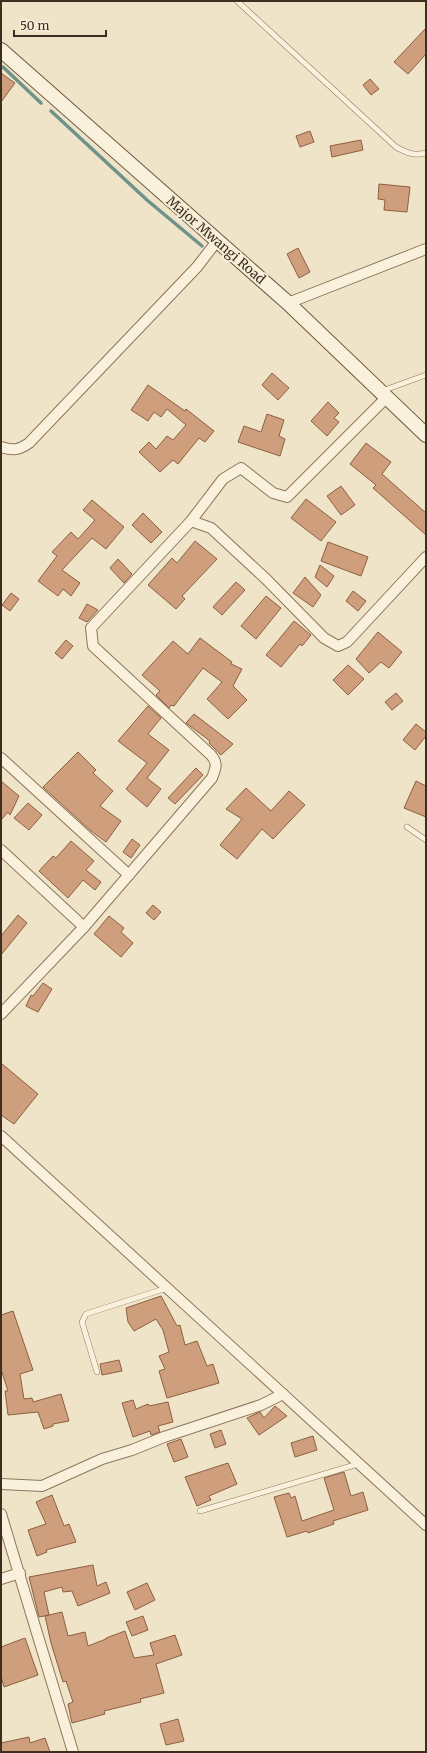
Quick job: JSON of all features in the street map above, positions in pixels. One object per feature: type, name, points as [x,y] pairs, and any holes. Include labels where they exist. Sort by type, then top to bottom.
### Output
[{"type":"street","name":"Major Mwangi Road","points":[[1,50],[288,303],[383,395],[426,434]]},
{"type":"street","points":[[1,447],[10,450],[19,450],[30,443],[196,267],[217,241]]},
{"type":"street","points":[[288,303],[426,249]]},
{"type":"street","points":[[1,1014],[84,926],[129,875],[212,778],[216,769],[216,760],[93,646],[91,628],[191,521],[223,479],[241,468],[273,493],[286,497],[383,395]]},
{"type":"street","points":[[191,521],[210,528],[267,580],[324,638],[338,646],[347,642],[426,556]]},
{"type":"street","points":[[1,758],[129,875]]},
{"type":"street","points":[[1,850],[84,926]]},
{"type":"street","points":[[1,1136],[426,1525]]},
{"type":"street","points":[[1,1484],[42,1486],[102,1459],[261,1405],[283,1394]]},
{"type":"street","points":[[1,1514],[73,1752]]},
{"type":"street","points":[[1,1579],[20,1573]]},
{"type":"lane","points":[[237,1],[396,147],[407,153],[417,155],[426,153]]},
{"type":"lane","points":[[383,395],[426,375]]},
{"type":"lane","points":[[407,827],[426,840]]},
{"type":"lane","points":[[96,1372],[82,1322],[86,1314],[167,1288]]},
{"type":"lane","points":[[200,1511],[358,1464]]},
{"type":"building","points":[[426,28],[426,54],[408,74],[394,62]]},
{"type":"building","points":[[1,73],[15,83],[1,102]]},
{"type":"building","points":[[370,79],[379,89],[371,95],[363,85]]},
{"type":"building","points":[[310,131],[314,142],[300,147],[296,136]]},
{"type":"building","points":[[361,140],[363,150],[332,157],[330,146]]},
{"type":"building","points":[[379,184],[410,187],[407,212],[384,210],[385,200],[378,199]]},
{"type":"building","points":[[298,248],[310,272],[299,278],[287,254]]},
{"type":"building","points":[[272,373],[289,388],[278,400],[262,385]]},
{"type":"building","points":[[148,385],[185,411],[186,409],[214,431],[205,442],[199,438],[178,464],[173,460],[160,472],[139,452],[149,442],[156,449],[167,436],[173,440],[186,425],[167,409],[161,417],[154,412],[148,421],[131,410]]},
{"type":"building","points":[[328,402],[339,413],[334,418],[339,422],[327,436],[311,421]]},
{"type":"building","points":[[267,414],[284,420],[279,436],[285,439],[280,456],[238,442],[244,426],[261,432]]},
{"type":"building","points":[[366,443],[391,462],[382,474],[426,513],[426,535],[373,488],[376,485],[350,464]]},
{"type":"building","points":[[341,486],[355,505],[341,515],[327,496]]},
{"type":"building","points":[[306,499],[336,522],[321,541],[291,518]]},
{"type":"building","points":[[92,500],[124,527],[106,549],[92,538],[62,570],[80,583],[71,596],[63,589],[58,596],[38,581],[57,556],[52,552],[71,532],[78,539],[95,520],[83,510]]},
{"type":"building","points":[[143,513],[162,532],[151,543],[132,525]]},
{"type":"building","points":[[195,541],[217,559],[182,596],[185,599],[176,609],[148,585],[172,558],[177,563]]},
{"type":"building","points":[[328,542],[368,557],[361,576],[321,561]]},
{"type":"building","points":[[118,559],[132,574],[124,583],[110,568]]},
{"type":"building","points":[[320,565],[334,576],[327,587],[315,577]]},
{"type":"building","points":[[305,577],[321,595],[313,607],[293,593]]},
{"type":"building","points":[[236,582],[245,590],[222,615],[213,607]]},
{"type":"building","points":[[353,591],[366,601],[358,611],[346,601]]},
{"type":"building","points":[[11,593],[19,599],[10,611],[2,605]]},
{"type":"building","points":[[266,596],[281,608],[256,639],[241,626]]},
{"type":"building","points":[[87,604],[98,610],[87,622],[79,618]]},
{"type":"building","points":[[294,621],[311,635],[302,646],[300,644],[281,667],[266,655]]},
{"type":"building","points":[[378,632],[402,652],[389,668],[381,662],[369,673],[356,659]]},
{"type":"building","points":[[200,638],[232,662],[231,664],[242,669],[233,686],[247,700],[228,719],[207,699],[222,682],[203,668],[174,706],[171,705],[169,708],[156,695],[160,691],[142,675],[173,641],[188,654]]},
{"type":"building","points":[[66,640],[73,646],[62,659],[55,653]]},
{"type":"building","points":[[348,665],[364,679],[348,695],[333,680]]},
{"type":"building","points":[[396,693],[403,701],[392,710],[385,702]]},
{"type":"building","points":[[148,706],[161,718],[148,734],[169,750],[147,778],[161,789],[147,807],[126,789],[147,763],[118,741]]},
{"type":"building","points":[[194,714],[233,744],[221,755],[209,743],[210,741],[186,723]]},
{"type":"building","points":[[416,724],[426,732],[426,736],[415,750],[403,740]]},
{"type":"building","points":[[78,752],[96,770],[93,773],[113,791],[100,806],[121,821],[106,842],[91,831],[43,787]]},
{"type":"building","points":[[196,768],[203,775],[175,804],[168,798]]},
{"type":"building","points":[[1,781],[19,796],[10,815],[8,812],[1,820]]},
{"type":"building","points":[[416,781],[426,786],[426,817],[404,808]]},
{"type":"building","points":[[246,788],[271,811],[289,791],[305,805],[273,839],[262,829],[237,859],[220,845],[242,819],[226,809]]},
{"type":"building","points":[[28,803],[42,815],[29,830],[14,818]]},
{"type":"building","points":[[132,839],[140,845],[131,858],[123,852]]},
{"type":"building","points":[[71,841],[94,861],[86,870],[101,882],[95,890],[83,880],[68,898],[39,871],[53,856],[56,858]]},
{"type":"building","points":[[153,905],[161,912],[154,920],[146,913]]},
{"type":"building","points":[[18,915],[27,923],[1,955],[1,936]]},
{"type":"building","points":[[109,916],[124,928],[121,932],[133,943],[121,957],[94,934]]},
{"type":"building","points":[[43,983],[52,989],[38,1012],[26,1006],[31,995],[33,996]]},
{"type":"building","points":[[1,1063],[38,1094],[14,1124],[1,1115]]},
{"type":"building","points":[[161,1296],[177,1326],[180,1325],[185,1345],[197,1341],[207,1366],[213,1364],[219,1383],[167,1398],[159,1371],[165,1369],[159,1356],[169,1352],[163,1330],[156,1319],[134,1331],[128,1322],[126,1308]]},
{"type":"building","points":[[13,1311],[33,1370],[20,1374],[24,1399],[32,1398],[33,1402],[61,1394],[69,1421],[53,1424],[53,1426],[44,1429],[38,1412],[8,1415],[5,1391],[8,1391],[1,1369],[1,1315]]},
{"type":"building","points":[[119,1360],[122,1371],[102,1375],[100,1364]]},
{"type":"building","points":[[133,1400],[136,1409],[148,1404],[149,1406],[168,1402],[173,1422],[158,1426],[160,1432],[151,1435],[150,1431],[133,1437],[122,1403]]},
{"type":"building","points":[[275,1406],[287,1416],[259,1435],[247,1418],[260,1412],[264,1418]]},
{"type":"building","points":[[221,1430],[226,1444],[215,1448],[210,1434]]},
{"type":"building","points":[[313,1436],[317,1450],[295,1457],[291,1443]]},
{"type":"building","points":[[181,1439],[188,1457],[174,1462],[167,1444]]},
{"type":"building","points":[[228,1463],[237,1484],[209,1496],[211,1500],[197,1506],[185,1477]]},
{"type":"building","points":[[344,1472],[351,1496],[363,1492],[368,1510],[333,1521],[334,1524],[308,1533],[307,1531],[287,1537],[274,1497],[289,1493],[291,1498],[295,1496],[302,1521],[334,1510],[324,1478]]},
{"type":"building","points":[[52,1495],[64,1526],[69,1524],[76,1542],[46,1550],[47,1552],[37,1556],[28,1530],[46,1524],[36,1502]]},
{"type":"building","points":[[93,1565],[97,1586],[106,1582],[110,1593],[78,1606],[72,1591],[63,1592],[62,1587],[44,1592],[49,1615],[39,1617],[29,1577]]},
{"type":"building","points":[[147,1583],[155,1600],[135,1610],[127,1592]]},
{"type":"building","points":[[62,1612],[68,1636],[85,1632],[88,1646],[125,1631],[134,1658],[154,1655],[150,1643],[175,1635],[182,1655],[156,1664],[164,1693],[140,1699],[141,1702],[104,1711],[105,1714],[72,1723],[68,1704],[73,1702],[66,1681],[63,1682],[51,1643],[45,1616]]},
{"type":"building","points":[[143,1616],[148,1630],[132,1636],[126,1622]]},
{"type":"building","points":[[25,1638],[38,1675],[4,1687],[1,1676],[1,1647]]},
{"type":"building","points":[[178,1719],[184,1741],[166,1745],[160,1724]]},
{"type":"building","points":[[29,1737],[30,1743],[45,1738],[50,1752],[1,1752],[1,1743]]},
{"type":"waterway","points":[[3,67],[41,103]]},
{"type":"waterway","points":[[51,111],[147,200],[202,246]]}]
